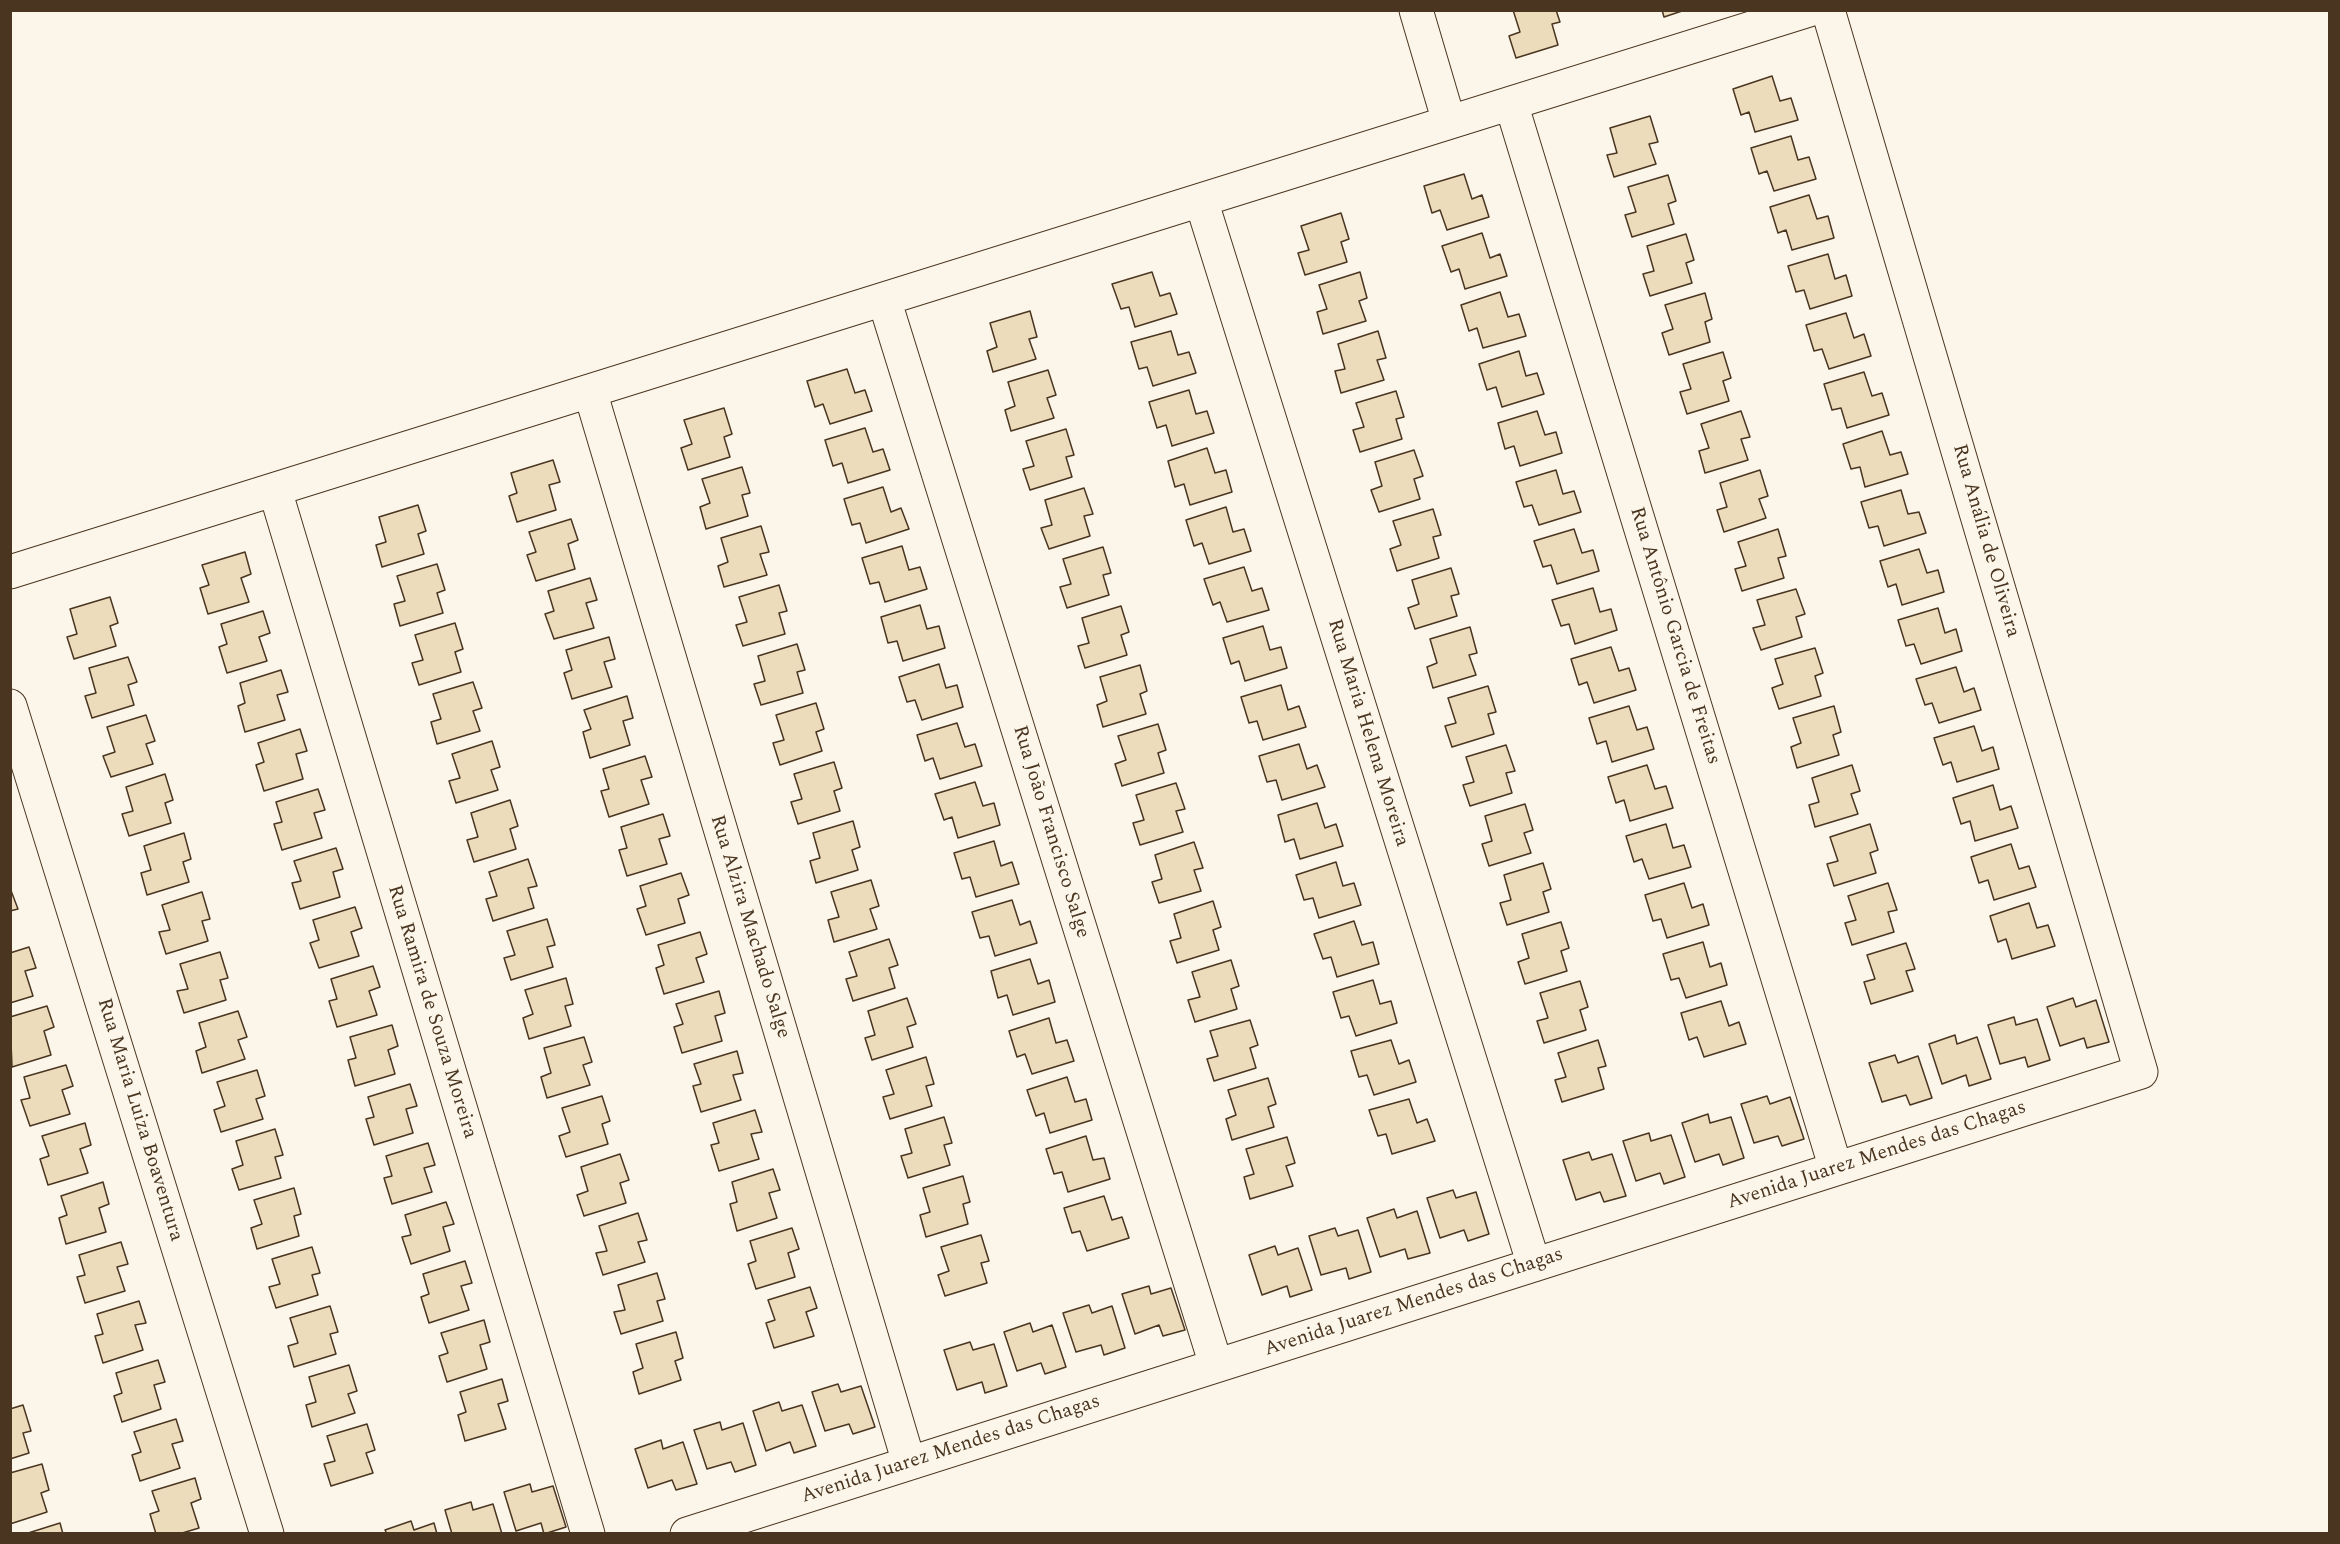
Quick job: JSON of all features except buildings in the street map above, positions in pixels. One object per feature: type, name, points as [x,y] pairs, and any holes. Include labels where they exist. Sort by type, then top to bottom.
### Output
[{"type":"street","points":[[1416,10],[1449,123]]},
{"type":"street","points":[[10,572],[1449,123],[1754,19],[1809,10]]},
{"type":"street","name":"Rua Anália de Oliveira","points":[[1828,10],[2141,1072]]},
{"type":"street","name":"Rua Antônio Garcia de Freitas","points":[[1511,103],[1836,1169]]},
{"type":"street","name":"Rua Maria Helena Moreira","points":[[1201,200],[1534,1265]]},
{"type":"street","name":"Rua João Francisco Salge","points":[[884,299],[1216,1365]]},
{"type":"street","name":"Rua Alzira Machado Salge","points":[[590,391],[909,1463]]},
{"type":"street","name":"Rua Ramira de Souza Moreira","points":[[275,490],[588,1533]]},
{"type":"street","name":"Rua Maria Luiza Boaventura","points":[[10,706],[267,1533]]},
{"type":"street","name":"Avenida Juarez Mendes das Chagas","points":[[687,1533],[2141,1072]]}]
